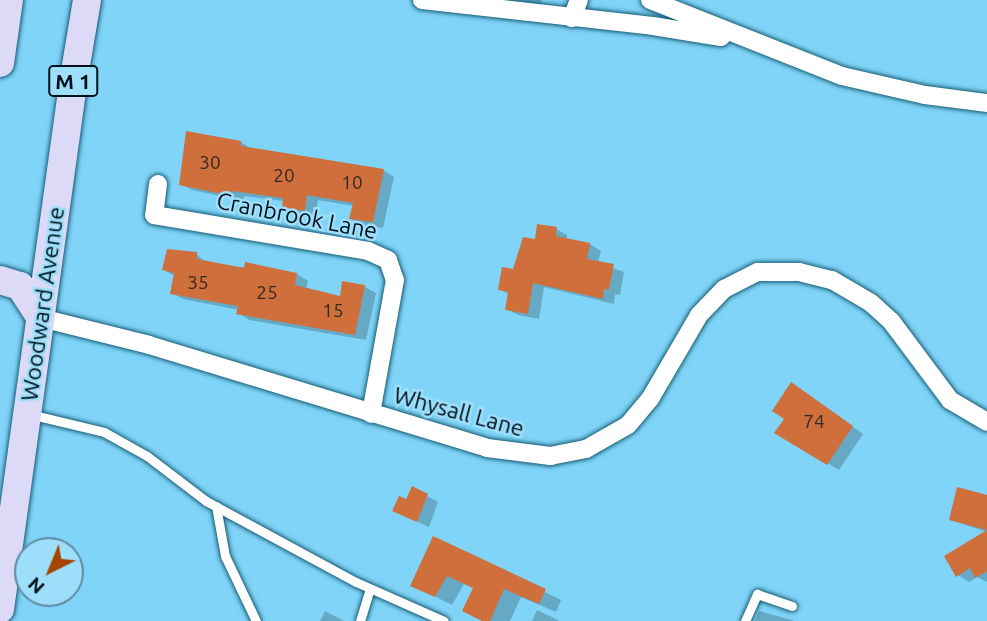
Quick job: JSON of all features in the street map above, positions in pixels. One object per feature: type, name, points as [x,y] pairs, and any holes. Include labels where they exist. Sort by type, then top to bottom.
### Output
[{"type":"main road","points":[[0,63],[9,0]]},
{"type":"main road","name":"Woodward Avenue","points":[[0,609],[87,0]]},
{"type":"main road","points":[[0,280],[20,286],[41,318]]},
{"type":"street","points":[[572,18],[579,0]]},
{"type":"street","points":[[650,0],[752,43],[872,84],[925,95],[987,103]]},
{"type":"street","points":[[431,1],[653,26],[752,43]]},
{"type":"street","name":"Cranbrook Lane","points":[[159,184],[154,215],[368,251],[388,260],[394,273],[394,287],[371,414]]},
{"type":"street","name":"Whysall Lane","points":[[41,318],[149,345],[371,414],[524,455],[563,455],[586,449],[618,432],[637,416],[661,381],[689,330],[716,295],[745,276],[772,271],[821,276],[862,296],[891,321],[950,400],[987,422]]},
{"type":"lane","points":[[28,413],[104,432],[147,456],[216,506],[370,589],[439,620]]},
{"type":"lane","points":[[216,506],[225,556],[256,621]]},
{"type":"lane","points":[[360,621],[370,589]]},
{"type":"lane","points":[[745,621],[757,594],[792,606]]},
{"type":"building","points":[[186,131],[241,141],[241,146],[384,169],[373,222],[349,219],[353,203],[307,195],[305,211],[282,208],[283,198],[233,191],[232,196],[179,185]]},
{"type":"building","points":[[537,224],[557,227],[556,236],[590,243],[587,259],[614,264],[609,290],[604,289],[603,299],[533,283],[528,314],[505,310],[508,292],[498,290],[502,267],[513,269],[523,237],[535,239]]},
{"type":"building","points":[[167,249],[197,252],[197,259],[244,268],[245,262],[297,273],[295,285],[340,296],[342,281],[365,285],[355,335],[236,314],[238,306],[170,294],[174,273],[162,270]]},
{"type":"building","points":[[791,382],[853,426],[827,465],[774,433],[784,419],[772,411]]},
{"type":"building","points":[[412,486],[428,494],[417,522],[392,511],[399,496],[406,499]]},
{"type":"building","points":[[957,487],[987,495],[987,530],[949,520]]},
{"type":"building","points":[[987,530],[987,571],[975,578],[970,568],[956,577],[944,556]]},
{"type":"building","points":[[433,536],[546,589],[539,604],[504,589],[490,621],[482,621],[462,611],[473,588],[447,576],[435,597],[410,586]]}]
